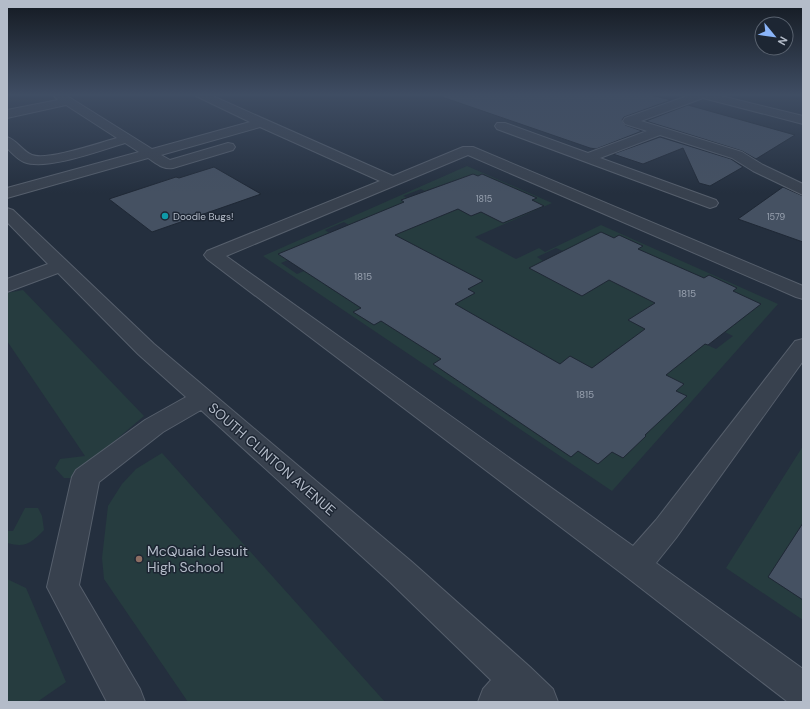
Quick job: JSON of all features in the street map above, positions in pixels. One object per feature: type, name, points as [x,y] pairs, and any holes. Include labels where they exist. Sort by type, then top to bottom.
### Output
[{"type":"street","points":[[109,127],[168,165],[244,143]]},
{"type":"street","points":[[7,193],[246,127]]},
{"type":"street","points":[[270,127],[392,181]]},
{"type":"street","points":[[504,127],[710,203]]},
{"type":"street","points":[[651,127],[737,155],[758,168],[803,190]]},
{"type":"street","points":[[588,158],[661,130]]},
{"type":"street","points":[[258,138],[281,132]]},
{"type":"street","points":[[7,141],[29,159],[37,160],[63,156],[127,139]]},
{"type":"street","points":[[803,293],[468,150],[213,255],[635,565],[803,691]]},
{"type":"street","name":"SOUTH CLINTON AVENUE","points":[[7,213],[127,331],[202,399],[401,572],[518,695]]},
{"type":"street","points":[[7,286],[61,265]]},
{"type":"street","points":[[635,565],[795,370],[803,346]]},
{"type":"street","points":[[127,702],[63,587],[86,477],[154,426],[202,399]]},
{"type":"green space","points":[[467,166],[552,203],[475,237],[516,259],[539,248],[545,252],[601,225],[778,304],[612,491],[263,256]],"holes":[[[473,174],[478,176],[483,174],[536,198],[532,200],[544,206],[503,223],[481,212],[471,216],[458,209],[435,218],[402,201],[407,198],[403,196],[421,189],[425,191]],[[364,219],[483,281],[468,289],[475,293],[454,305],[425,314],[395,330],[381,321],[374,325],[354,312],[361,308],[304,271],[297,274],[281,263],[288,260],[279,254],[329,233],[325,230],[344,222],[349,225]],[[601,232],[614,238],[619,235],[642,246],[638,249],[693,280],[699,276],[704,278],[709,275],[737,288],[733,291],[761,304],[725,332],[733,336],[716,349],[705,344],[692,354],[655,303],[609,280],[530,268],[543,261],[537,257],[556,248],[563,251]],[[484,321],[560,364],[570,356],[592,368],[617,349],[683,384],[676,391],[687,396],[668,414],[659,408],[635,430],[646,436],[623,458],[612,452],[598,464],[578,451],[571,457],[534,432],[518,411],[510,417],[482,397],[489,392],[459,381],[433,364],[441,359],[432,353]]]},
{"type":"green space","points":[[23,290],[144,416],[71,478],[64,478],[55,468],[60,459],[85,456],[7,341],[7,293]]},
{"type":"green space","points":[[803,446],[803,523],[768,577],[803,600],[803,620],[726,568]]},
{"type":"green space","points":[[162,453],[385,702],[188,702],[104,579],[102,558],[108,506],[122,484],[136,469]]},
{"type":"green space","points":[[25,508],[38,508],[42,516],[44,530],[32,541],[24,545],[7,543],[7,531],[13,531]]},
{"type":"green space","points":[[7,579],[26,588],[66,682],[37,702],[7,702]]},
{"type":"building","points":[[529,127],[631,127],[642,131],[596,149]]},
{"type":"building","points":[[665,127],[767,127],[795,135],[756,159],[742,151]]},
{"type":"building","points":[[660,137],[731,159],[743,167],[710,186],[699,183],[683,148],[643,164],[613,154]]},
{"type":"building","name":"Doodle Bugs!","points":[[214,167],[261,194],[152,232],[109,199],[176,177],[179,178]]},
{"type":"building","points":[[473,174],[478,176],[482,174],[537,198],[532,200],[544,206],[503,223],[481,212],[471,216],[458,209],[395,235],[483,281],[468,289],[475,293],[455,304],[560,364],[570,356],[592,368],[645,329],[628,320],[655,303],[609,280],[582,296],[529,268],[601,232],[614,238],[619,235],[643,246],[638,249],[704,278],[709,275],[737,288],[733,291],[761,304],[708,345],[705,344],[666,375],[684,384],[676,391],[687,396],[645,435],[646,436],[623,458],[612,452],[598,464],[578,451],[571,457],[433,364],[441,359],[381,321],[374,325],[353,312],[361,308],[278,254],[404,202],[401,200]]},
{"type":"building","points":[[783,187],[803,196],[803,242],[738,219]]},
{"type":"building","points":[[803,523],[803,600],[768,577]]},
{"type":"place","name":"Doodle Bugs!","points":[[165,216]]},
{"type":"place","name":"McQuaid Jesuit High School","points":[[139,559]]}]
